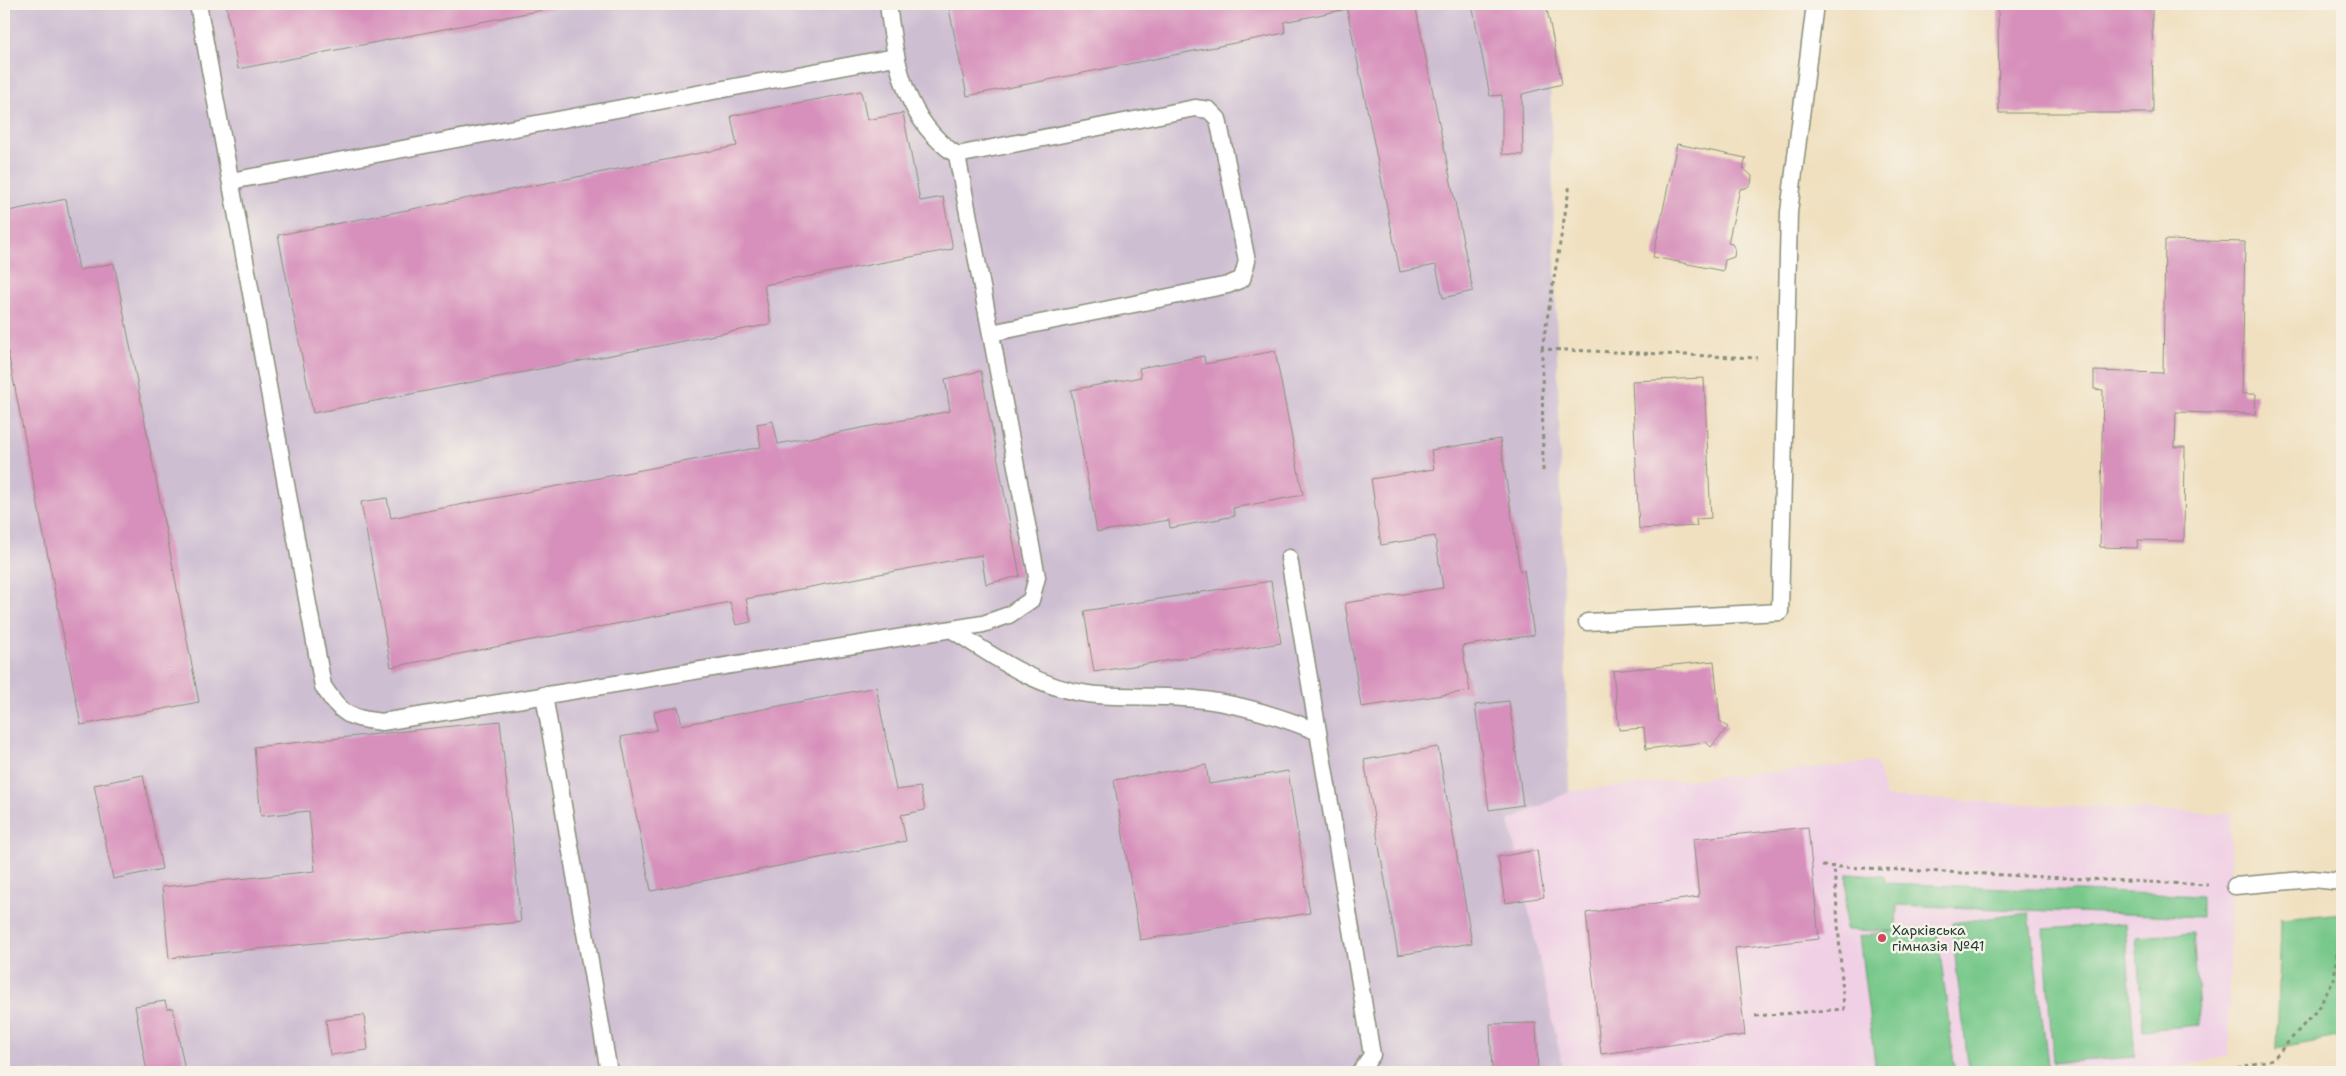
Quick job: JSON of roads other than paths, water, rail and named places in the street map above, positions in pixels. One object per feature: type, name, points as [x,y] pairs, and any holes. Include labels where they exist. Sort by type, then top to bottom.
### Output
[{"type":"lane","points":[[198,4],[323,686],[337,708],[360,720],[382,722],[983,624],[1009,616],[1031,600],[1037,577],[956,155],[933,135],[910,101],[895,57],[888,4]]},
{"type":"lane","points":[[1587,622],[1780,612],[1789,212],[1815,4]]},
{"type":"lane","points":[[231,181],[895,57]]},
{"type":"lane","points":[[956,155],[1195,108],[1209,110],[1218,119],[1247,261],[1242,279],[1228,284],[991,333]]},
{"type":"lane","points":[[1289,558],[1316,731],[1372,1056],[1360,1072]]},
{"type":"lane","points":[[951,629],[1002,662],[1046,683],[1087,694],[1185,698],[1230,705],[1275,714],[1316,731]]},
{"type":"lane","points":[[544,696],[609,1072]]},
{"type":"lane","points":[[2235,886],[2313,878],[2342,882]]},
{"type":"place","name":"Харківська гімназія №41","points":[[1882,938]]}]
